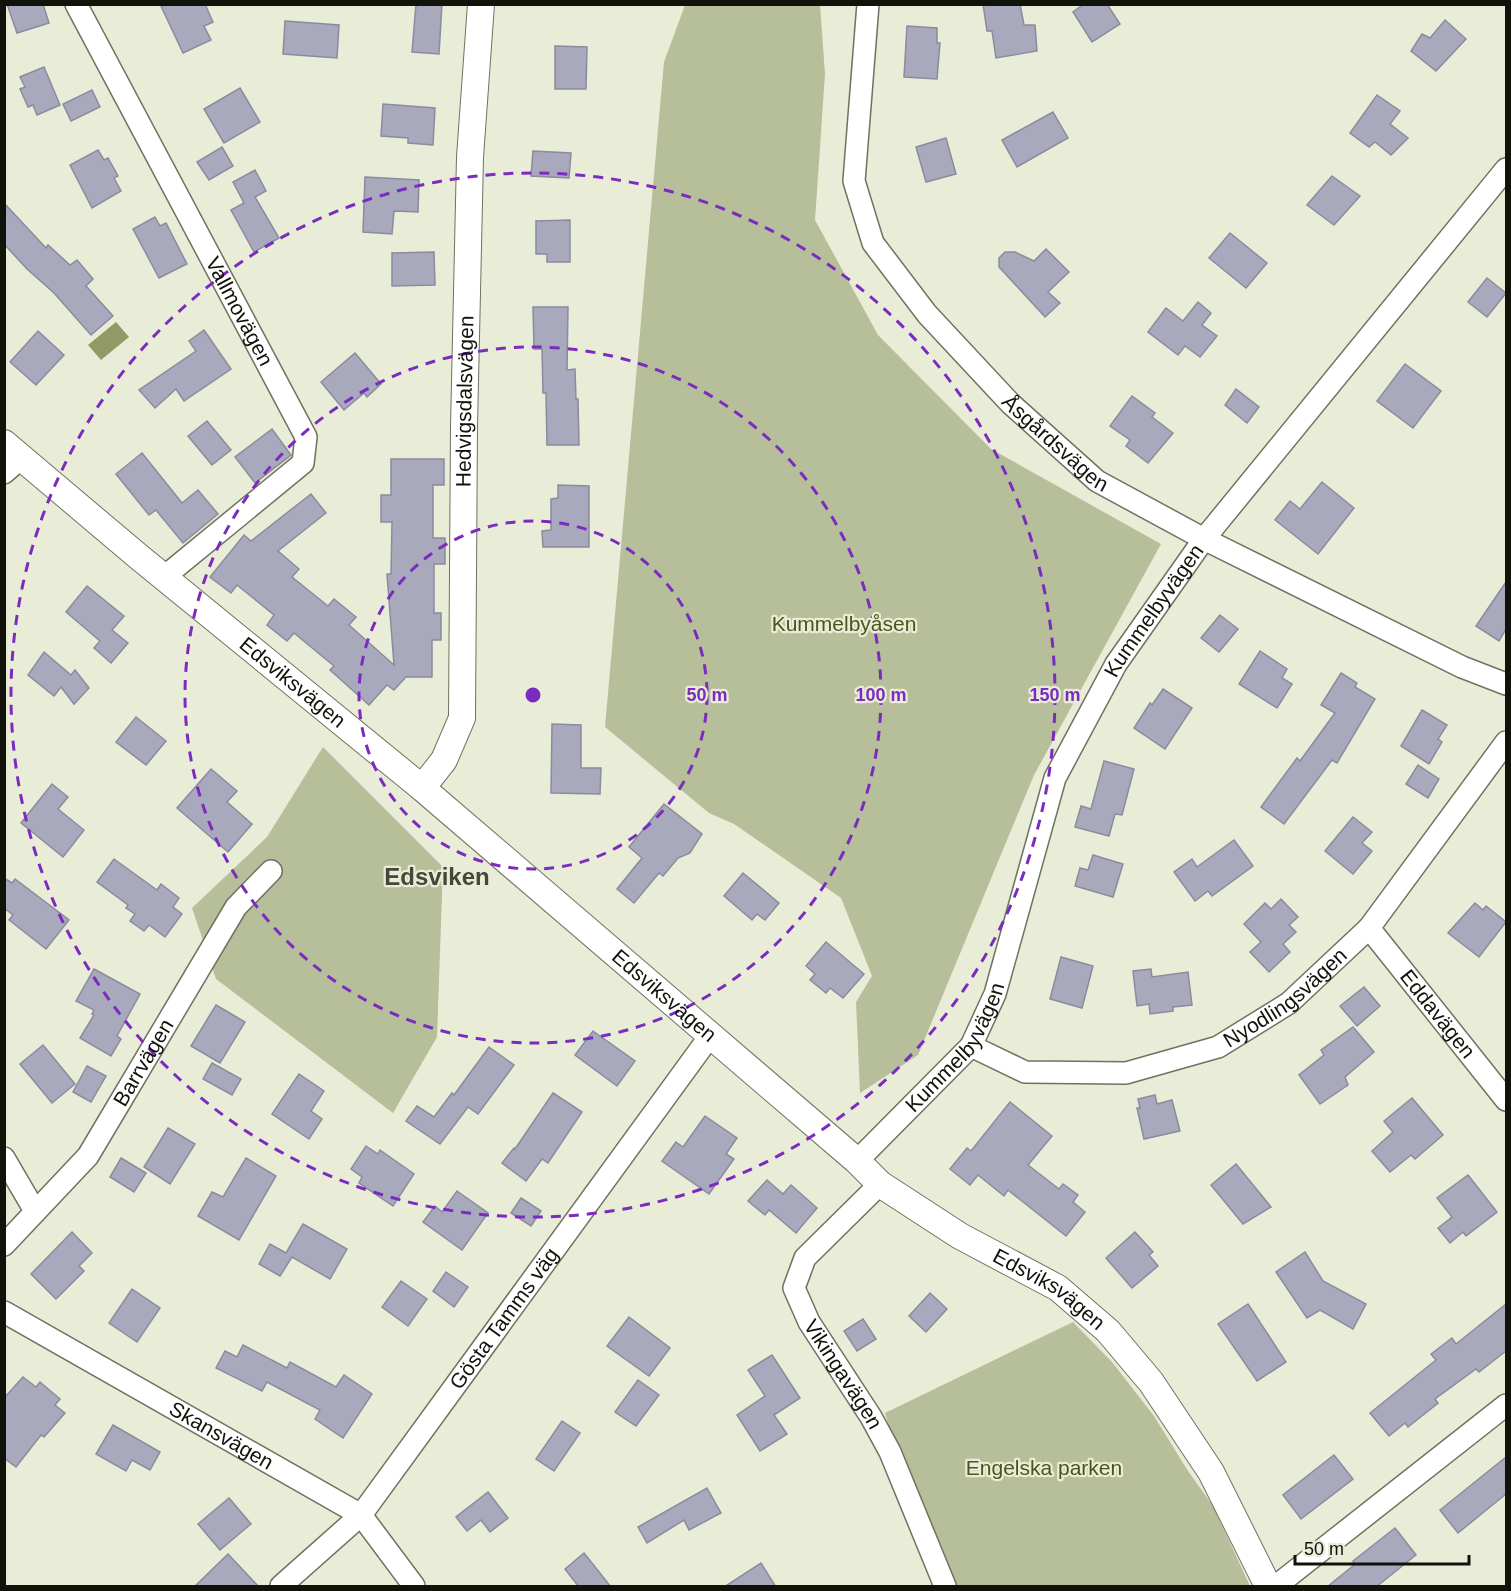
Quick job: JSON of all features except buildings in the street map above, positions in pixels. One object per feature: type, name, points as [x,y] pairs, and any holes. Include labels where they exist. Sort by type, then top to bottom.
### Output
[{"type":"street","name":"Vallmovägen","points":[[76,4],[306,437],[303,463],[164,577]]},
{"type":"street","name":"Hedvigsdalsvägen","points":[[422,788],[444,760],[462,718],[464,434],[470,157],[481,4]]},
{"type":"street","name":"Åsgårdsvägen","points":[[868,4],[854,182],[873,243],[927,314],[1011,404],[1097,481],[1204,539],[1462,667],[1506,684]]},
{"type":"street","name":"Kummelbyvägen","points":[[857,1161],[971,1046],[995,994],[1055,778],[1116,664],[1204,539],[1506,169]]},
{"type":"street","name":"Edsviksvägen","points":[[10,458],[164,577],[422,788],[857,1161],[880,1184],[960,1236],[1058,1288],[1108,1331],[1151,1382],[1211,1472],[1268,1587]]},
{"type":"street","name":"Nyodlingsvägen","points":[[971,1046],[1025,1072],[1126,1073],[1218,1047],[1289,1003],[1369,928],[1506,742]]},
{"type":"street","name":"Barrvägen","points":[[4,1245],[88,1156],[236,907],[271,871]]},
{"type":"street","name":"Eddavägen","points":[[1369,928],[1506,1100]]},
{"type":"street","name":"Gösta Tamms väg","points":[[281,1587],[361,1515],[710,1036]]},
{"type":"street","points":[[4,1158],[35,1210]]},
{"type":"street","name":"Vikingavägen","points":[[880,1184],[805,1258],[794,1288],[809,1322],[891,1452],[945,1587]]},
{"type":"street","name":"Skansvägen","points":[[4,1312],[361,1515],[414,1587]]},
{"type":"street","points":[[1276,1587],[1506,1405]]},
{"type":"green space","name":"Kummelbyåsen","points":[[685,5],[820,5],[825,74],[815,220],[878,335],[991,449],[1161,544],[1034,775],[918,1055],[860,1093],[856,1002],[872,976],[841,898],[734,824],[709,813],[605,727],[664,62]]},
{"type":"green space","points":[[323,747],[443,867],[437,1037],[393,1113],[216,979],[192,908],[267,837]]},
{"type":"green space","name":"Engelska parken","points":[[1073,1322],[1112,1362],[1154,1416],[1213,1506],[1250,1586],[952,1586],[893,1441],[885,1413]]},
{"type":"shaded area","points":[[116,322],[129,337],[101,360],[88,345]]},
{"type":"district","name":"Edsviken","points":[[437,877]]}]
